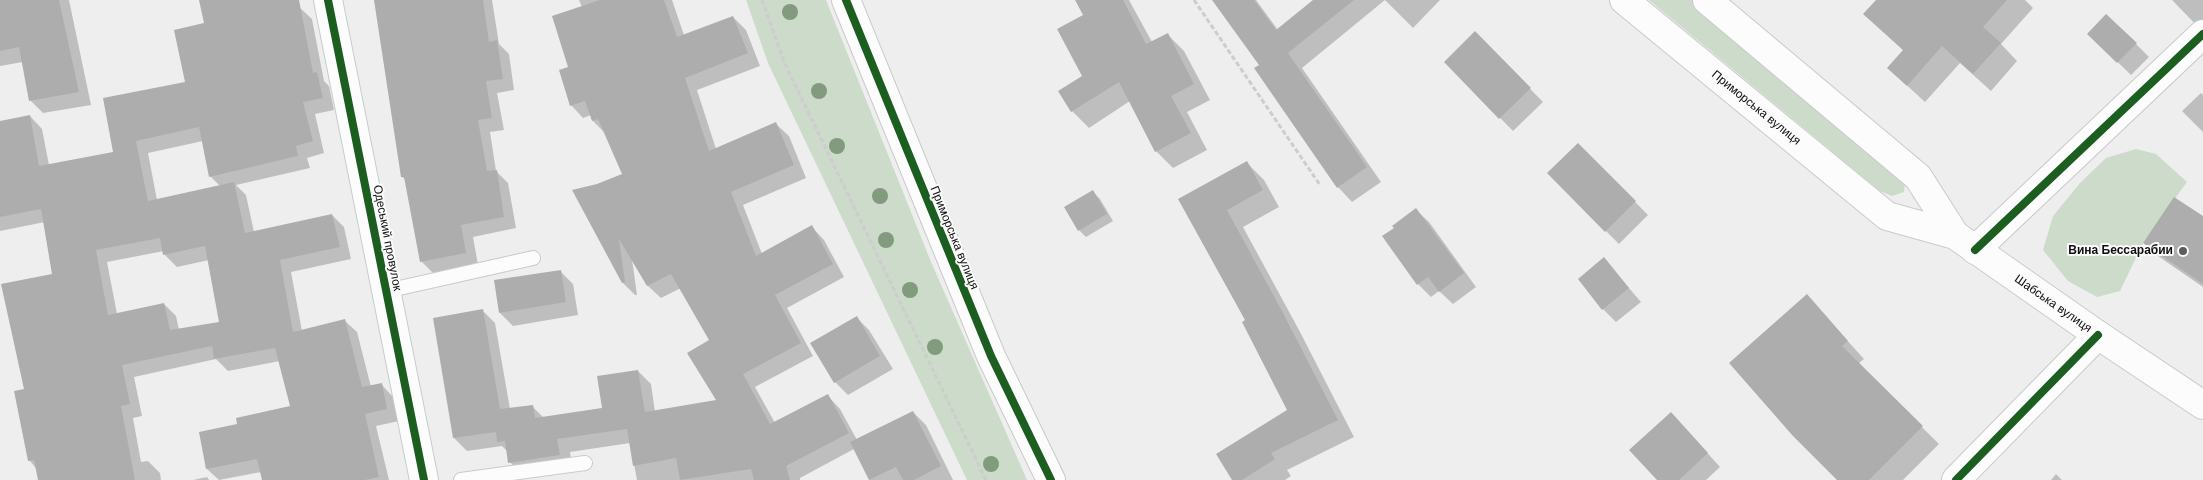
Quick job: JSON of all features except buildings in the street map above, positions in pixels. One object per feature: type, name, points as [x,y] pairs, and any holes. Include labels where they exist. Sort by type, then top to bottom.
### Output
[{"type":"street","name":"Одеський провулок","points":[[328,0],[424,480]]},
{"type":"street","name":"Приморська вулиця","points":[[846,0],[991,356],[1051,480]]},
{"type":"street","name":"Приморська вулиця","points":[[1624,0],[1887,216],[1965,242]]},
{"type":"street","points":[[1707,0],[1918,177],[1965,242],[2203,34]]},
{"type":"street","name":"Шабська вулиця","points":[[1965,242],[2098,335],[2203,405]]},
{"type":"street","points":[[1956,480],[2098,335]]},
{"type":"lane","points":[[386,291],[533,258]]},
{"type":"lane","points":[[461,480],[586,463]]},
{"type":"path","points":[[762,0],[785,64],[986,480]]},
{"type":"path","points":[[1194,0],[1320,185]]},
{"type":"green space","points":[[746,0],[826,0],[931,262],[1027,480],[967,480],[768,63]]},
{"type":"green space","points":[[1649,0],[1692,0],[1898,172],[1905,183],[1904,192],[1892,196],[1880,191]]},
{"type":"green space","points":[[2136,149],[2156,154],[2187,182],[2143,243],[2120,291],[2097,297],[2068,281],[2043,250],[2053,216],[2080,183],[2106,158]]},
{"type":"cycle path","points":[[328,0],[424,480]]},
{"type":"cycle path","points":[[846,0],[991,356],[1051,480]]},
{"type":"cycle path","points":[[1975,250],[2203,34]]},
{"type":"cycle path","points":[[1956,480],[2098,335]]},
{"type":"place","name":"Вина Бессарабии","points":[[2183,251]]}]
